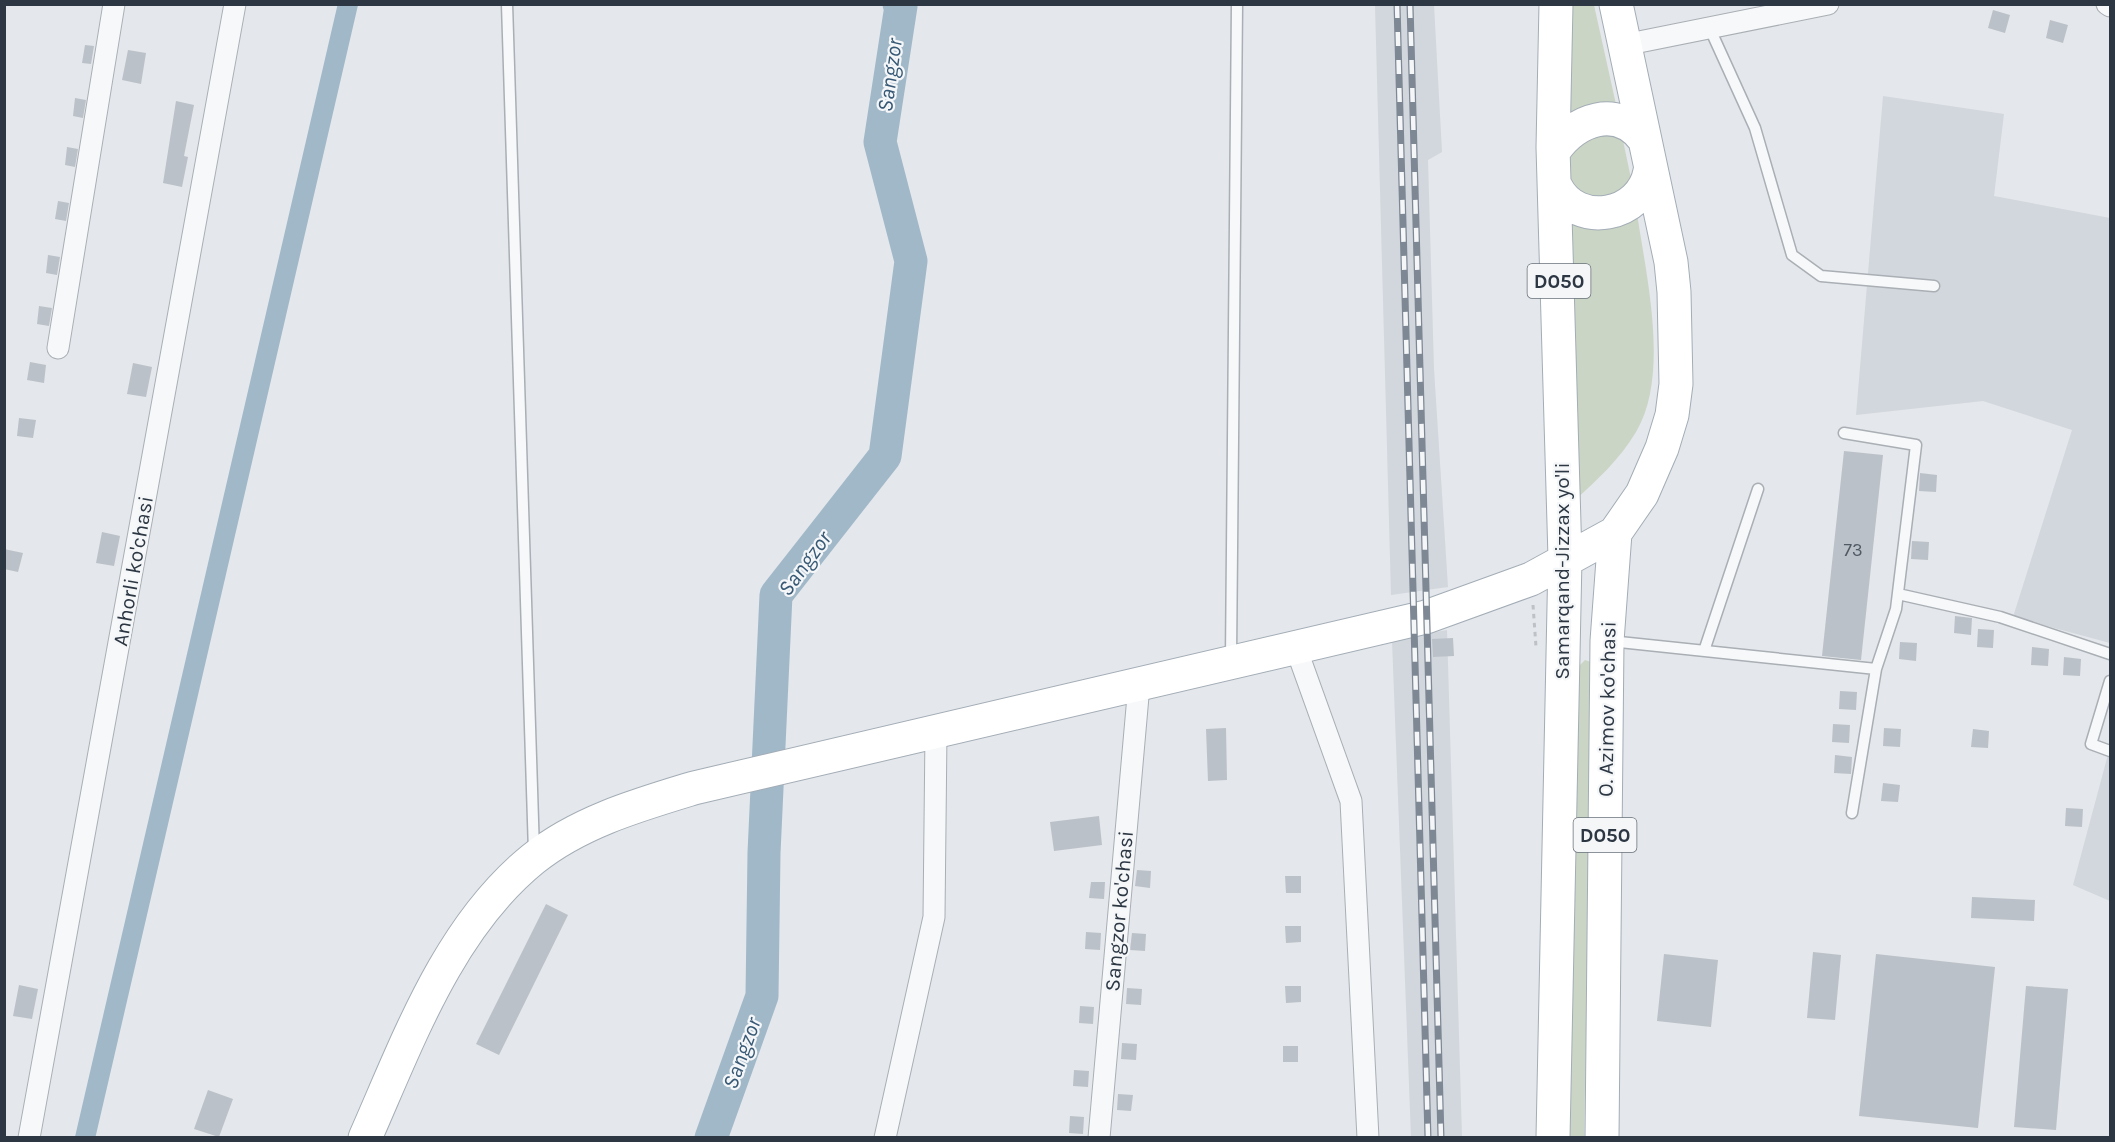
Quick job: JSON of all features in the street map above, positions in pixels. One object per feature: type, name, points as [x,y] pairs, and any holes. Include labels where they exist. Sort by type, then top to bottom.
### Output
[{"type":"main road","name":"Samarqand-Jizzax yo'li","points":[[1553,1137],[1565,558],[1554,151],[1556,4]]},
{"type":"main road","name":"D050","points":[[1615,534],[1642,494],[1653,471],[1672,415],[1676,384],[1676,322],[1671,262],[1616,4]]},
{"type":"main road","points":[[1554,151],[1568,133],[1579,125],[1596,121],[1624,121],[1632,124],[1644,139]]},
{"type":"main road","points":[[1556,187],[1563,200],[1572,207],[1587,211],[1618,209],[1641,195],[1648,185],[1650,171]]},
{"type":"main road","points":[[366,1137],[410,1038],[451,959],[474,923],[499,891],[534,858],[602,819],[625,809],[694,788],[1426,617],[1531,579],[1565,558],[1615,534]]},
{"type":"main road","name":"O. Azimov ko'chasi","points":[[1602,1137],[1607,641],[1615,534]]},
{"type":"street","points":[[58,348],[114,4]]},
{"type":"street","name":"Anhorli ko'chasi","points":[[29,1137],[236,4]]},
{"type":"street","points":[[1624,45],[1710,29],[1776,10],[1828,4]]},
{"type":"street","points":[[1296,648],[1351,801],[1368,1137]]},
{"type":"street","name":"Sangzor ko'chasi","points":[[1100,1137],[1139,685]]},
{"type":"street","points":[[885,1137],[934,917],[936,732]]},
{"type":"lane","points":[[507,4],[534,858]]},
{"type":"lane","points":[[1231,664],[1238,4]]},
{"type":"lane","points":[[1710,29],[1755,128],[1792,255],[1821,276],[1934,286]]},
{"type":"lane","points":[[1844,433],[1916,445],[1896,609],[1876,669],[1852,813]]},
{"type":"lane","points":[[1704,651],[1758,489]]},
{"type":"lane","points":[[1898,594],[2000,617],[2110,654]]},
{"type":"lane","points":[[1607,641],[1876,669]]},
{"type":"lane","points":[[2110,681],[2091,744],[2110,752]]},
{"type":"shaded area","points":[[1375,5],[1434,5],[1442,152],[1428,160],[1434,369],[1448,587],[1391,595]]},
{"type":"shaded area","points":[[1883,96],[2004,114],[1994,196],[2110,218],[2110,643],[2013,617],[2072,430],[1983,401],[1856,415]]},
{"type":"shaded area","points":[[1447,630],[1462,1137],[1411,1137],[1392,640]]},
{"type":"shaded area","points":[[2110,747],[2110,901],[2073,885]]},
{"type":"green space","points":[[1569,5],[1594,5],[1617,109],[1569,116]]},
{"type":"green space","points":[[1621,131],[1633,188],[1613,198],[1571,196],[1570,145],[1576,137]]},
{"type":"green space","points":[[1636,207],[1652,322],[1654,352],[1652,381],[1646,408],[1630,442],[1608,469],[1575,500],[1569,217]]},
{"type":"green space","points":[[1585,660],[1591,662],[1593,668],[1584,1137],[1569,1138],[1578,667]]},
{"type":"building","points":[[1993,10],[2010,15],[2005,33],[1988,28]]},
{"type":"building","points":[[2050,20],[2068,25],[2063,43],[2046,38]]},
{"type":"building","points":[[85,45],[94,46],[91,64],[82,63]]},
{"type":"building","points":[[128,50],[146,53],[141,84],[122,80]]},
{"type":"building","points":[[75,98],[86,100],[83,118],[73,116]]},
{"type":"building","points":[[176,101],[194,105],[184,156],[188,157],[182,187],[163,183]]},
{"type":"building","points":[[67,147],[78,149],[75,167],[65,165]]},
{"type":"building","points":[[58,201],[69,203],[66,221],[55,219]]},
{"type":"building","points":[[48,255],[60,257],[57,275],[46,273]]},
{"type":"building","points":[[39,306],[52,308],[49,326],[37,324]]},
{"type":"building","points":[[30,362],[46,365],[44,383],[27,380]]},
{"type":"building","points":[[133,363],[152,367],[146,397],[127,394]]},
{"type":"building","points":[[19,418],[36,420],[33,438],[17,436]]},
{"type":"building","points":[[1844,451],[1883,455],[1861,660],[1822,656]]},
{"type":"building","points":[[1920,473],[1937,475],[1936,492],[1919,491]]},
{"type":"building","points":[[102,532],[120,536],[114,566],[96,563]]},
{"type":"building","points":[[1912,541],[1929,542],[1928,560],[1911,559]]},
{"type":"building","points":[[4,549],[23,553],[18,572],[4,569]]},
{"type":"building","points":[[1955,616],[1972,618],[1971,635],[1954,633]]},
{"type":"building","points":[[1978,629],[1994,630],[1993,648],[1977,647]]},
{"type":"building","points":[[1453,638],[1454,656],[1433,657],[1432,639]]},
{"type":"building","points":[[1900,642],[1917,643],[1916,661],[1899,659]]},
{"type":"building","points":[[2032,647],[2049,649],[2048,666],[2031,665]]},
{"type":"building","points":[[2064,657],[2081,659],[2080,676],[2063,675]]},
{"type":"building","points":[[1840,691],[1857,692],[1856,710],[1839,709]]},
{"type":"building","points":[[1833,724],[1850,725],[1849,743],[1832,742]]},
{"type":"building","points":[[1226,728],[1227,780],[1208,781],[1206,729]]},
{"type":"building","points":[[1884,728],[1901,729],[1900,747],[1883,746]]},
{"type":"building","points":[[1973,729],[1989,731],[1988,748],[1971,747]]},
{"type":"building","points":[[1835,755],[1852,757],[1851,774],[1834,773]]},
{"type":"building","points":[[1883,783],[1900,785],[1898,802],[1881,801]]},
{"type":"building","points":[[2066,808],[2083,809],[2082,827],[2065,826]]},
{"type":"building","points":[[1099,816],[1102,845],[1054,851],[1050,822]]},
{"type":"building","points":[[1137,870],[1151,871],[1150,888],[1135,886]]},
{"type":"building","points":[[1285,876],[1301,876],[1301,893],[1286,893]]},
{"type":"building","points":[[1091,882],[1105,882],[1104,899],[1089,898]]},
{"type":"building","points":[[1972,897],[2035,900],[2034,921],[1971,918]]},
{"type":"building","points":[[546,904],[568,915],[499,1055],[476,1044]]},
{"type":"building","points":[[1285,926],[1301,926],[1301,942],[1286,943]]},
{"type":"building","points":[[1086,932],[1101,933],[1100,950],[1085,949]]},
{"type":"building","points":[[1132,933],[1146,934],[1145,951],[1130,950]]},
{"type":"building","points":[[1813,952],[1841,955],[1835,1020],[1807,1018]]},
{"type":"building","points":[[1664,954],[1718,960],[1711,1027],[1657,1021]]},
{"type":"building","points":[[1876,954],[1995,967],[1978,1128],[1859,1116]]},
{"type":"building","points":[[19,985],[38,989],[32,1019],[13,1016]]},
{"type":"building","points":[[1285,986],[1301,986],[1301,1002],[1286,1003]]},
{"type":"building","points":[[2026,986],[2068,989],[2056,1130],[2014,1127]]},
{"type":"building","points":[[1127,988],[1142,989],[1141,1005],[1126,1004]]},
{"type":"building","points":[[1080,1006],[1094,1007],[1093,1024],[1079,1023]]},
{"type":"building","points":[[1122,1043],[1137,1044],[1136,1060],[1121,1059]]},
{"type":"building","points":[[1283,1046],[1298,1046],[1298,1062],[1283,1062]]},
{"type":"building","points":[[1074,1070],[1089,1071],[1088,1087],[1073,1086]]},
{"type":"building","points":[[208,1090],[233,1099],[219,1137],[194,1129]]},
{"type":"building","points":[[1118,1094],[1133,1095],[1131,1111],[1117,1110]]},
{"type":"building","points":[[1070,1116],[1084,1117],[1083,1134],[1069,1133]]},
{"type":"waterway","points":[[85,1138],[348,4]]},
{"type":"waterway","name":"Sangzor","points":[[711,1138],[762,996],[764,853],[776,595],[885,456],[911,261],[880,142],[901,6],[899,4]]},
{"type":"railway","points":[[1397,4],[1428,1138]]},
{"type":"railway","points":[[1410,4],[1441,1138]]}]
